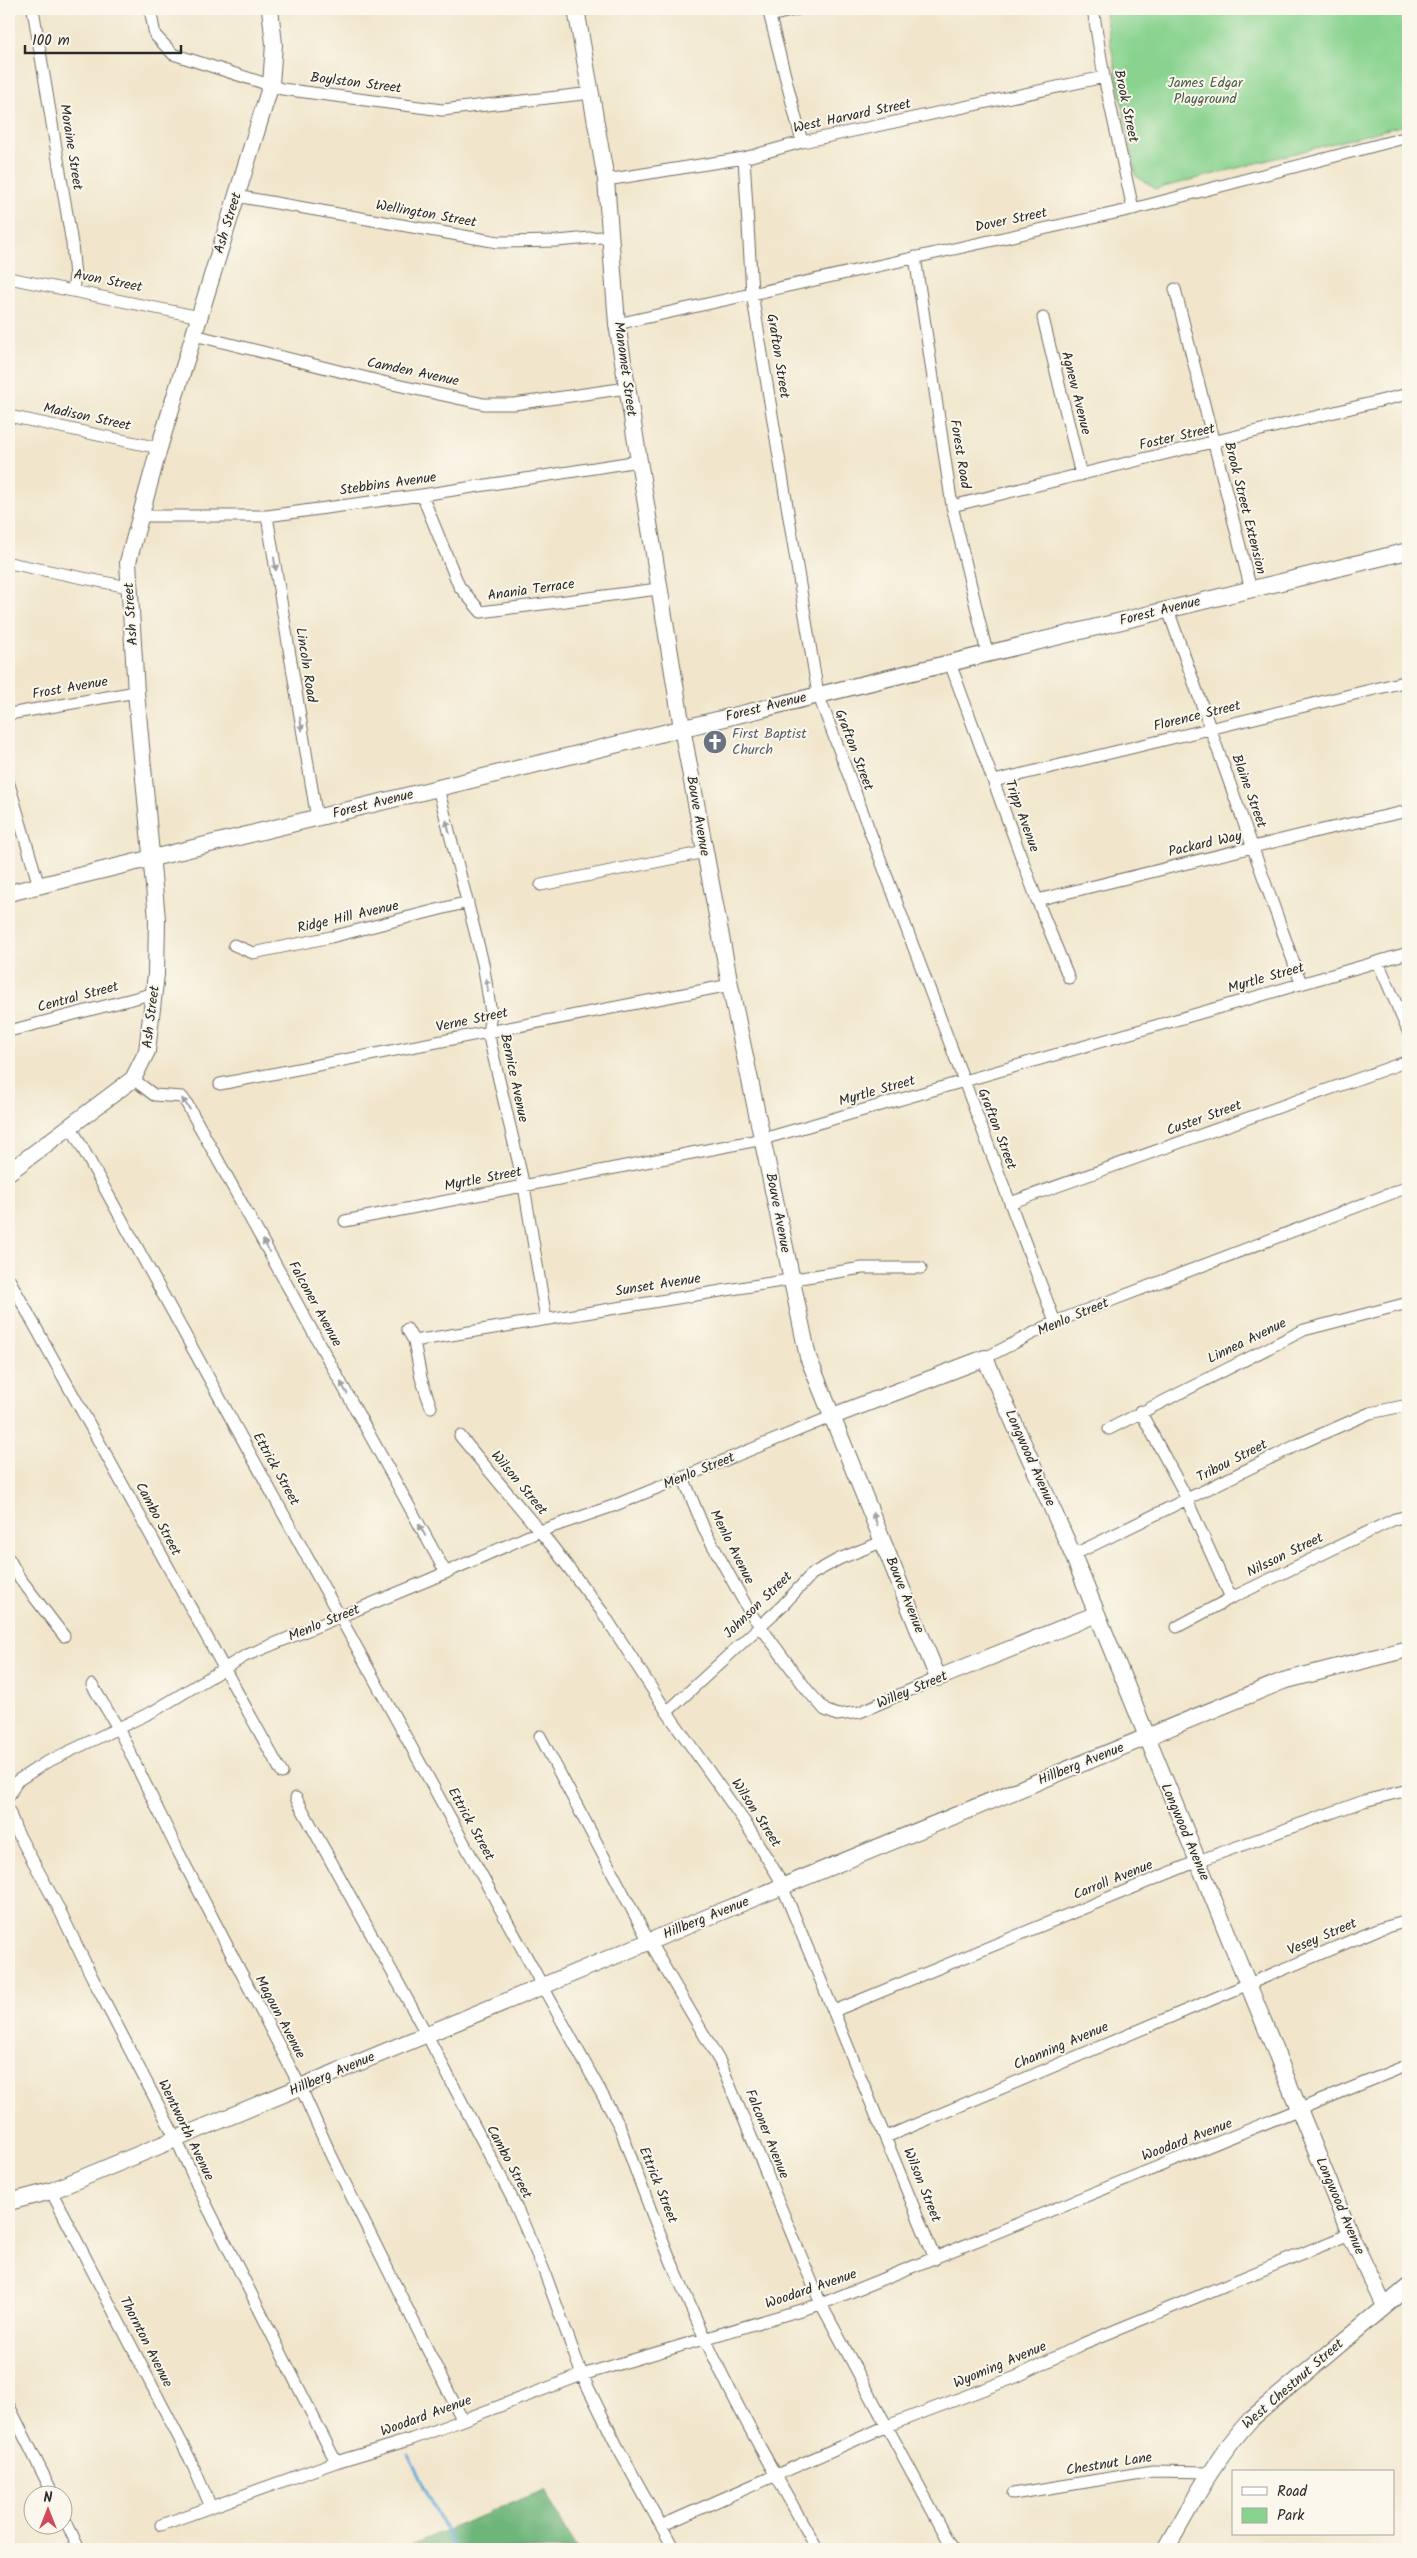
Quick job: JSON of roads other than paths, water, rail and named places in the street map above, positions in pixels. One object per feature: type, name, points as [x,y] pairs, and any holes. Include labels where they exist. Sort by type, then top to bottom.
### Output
[{"type":"street","name":"Moraine Street","points":[[33,9],[72,244],[75,276],[73,290]]},
{"type":"street","name":"Boylston Street","points":[[150,9],[155,35],[173,54],[282,89],[442,110],[592,93]]},
{"type":"street","name":"Ash Street","points":[[9,1172],[133,1080],[147,1051],[155,993],[157,935],[153,858],[136,692],[128,587],[128,562],[159,448],[271,84],[274,44],[270,9]]},
{"type":"street","name":"Manomet Street","points":[[576,9],[606,180],[618,324],[658,589],[682,728]]},
{"type":"street","points":[[800,9],[769,12],[802,142]]},
{"type":"street","name":"Brook Street","points":[[1093,9],[1104,77],[1133,209]]},
{"type":"street","name":"West Harvard Street","points":[[606,180],[744,158],[802,142],[1104,77]]},
{"type":"street","name":"Dover Street","points":[[618,324],[1133,209],[1408,137]]},
{"type":"street","name":"Grafton Street","points":[[744,158],[752,293],[818,694],[1055,1322]]},
{"type":"street","name":"Wellington Street","points":[[236,196],[498,242],[557,241],[612,236]]},
{"type":"street","name":"Forest Road","points":[[915,257],[952,506],[987,653]]},
{"type":"street","name":"Avon Street","points":[[9,278],[200,317]]},
{"type":"street","name":"Brook Street Extension","points":[[1175,289],[1250,590]]},
{"type":"street","name":"Agnew Avenue","points":[[1043,318],[1081,474]]},
{"type":"street","name":"Camden Avenue","points":[[194,335],[383,382],[484,404],[514,404],[628,388]]},
{"type":"street","name":"Foster Street","points":[[952,506],[1214,444],[1408,394]]},
{"type":"street","name":"Madison Street","points":[[9,416],[159,448]]},
{"type":"street","name":"Stebbins Avenue","points":[[140,516],[267,516],[422,495],[639,461]]},
{"type":"street","name":"Anania Terrace","points":[[422,495],[459,586],[481,612],[658,589]]},
{"type":"street","name":"Lincoln Road","points":[[267,516],[317,818]]},
{"type":"street","name":"Forest Avenue","points":[[9,894],[818,694],[1408,551]]},
{"type":"street","points":[[9,563],[128,587]]},
{"type":"street","name":"Blaine Street","points":[[1168,610],[1301,983]]},
{"type":"street","name":"Tripp Avenue","points":[[950,663],[1037,900],[1069,978]]},
{"type":"street","name":"Florence Street","points":[[994,781],[1408,681]]},
{"type":"street","name":"Frost Avenue","points":[[9,714],[136,692]]},
{"type":"street","name":"Bouve Avenue","points":[[682,728],[730,985],[808,1357],[938,1678]]},
{"type":"street","points":[[9,784],[39,886]]},
{"type":"street","name":"Bernice Avenue","points":[[438,788],[483,963],[491,1013],[488,1032],[524,1186],[546,1319]]},
{"type":"street","name":"Packard Way","points":[[1037,900],[1322,830],[1408,811]]},
{"type":"street","points":[[541,885],[705,852]]},
{"type":"street","name":"Ridge Hill Avenue","points":[[234,945],[253,953],[331,937],[468,902]]},
{"type":"street","name":"Myrtle Street","points":[[346,1221],[762,1139],[964,1083],[1408,953]]},
{"type":"street","points":[[1378,962],[1408,1031]]},
{"type":"street","name":"Verne Street","points":[[220,1084],[730,985]]},
{"type":"street","name":"Central Street","points":[[9,1031],[155,993]]},
{"type":"street","name":"Custer Street","points":[[1010,1203],[1408,1061]]},
{"type":"street","name":"Falconer Avenue","points":[[133,1080],[154,1095],[182,1097],[187,1104],[446,1573]]},
{"type":"street","name":"Ettrick Street","points":[[71,1127],[620,2127],[705,2337],[745,2422],[817,2549]]},
{"type":"street","name":"Menlo Street","points":[[9,1794],[18,1780],[45,1763],[172,1701],[223,1667],[340,1616],[446,1573],[540,1531],[613,1506],[833,1416],[985,1358],[1055,1322],[1408,1187]]},
{"type":"street","name":"Sunset Avenue","points":[[414,1341],[862,1268],[921,1268]]},
{"type":"street","name":"Cambo Street","points":[[9,1279],[282,1773]]},
{"type":"street","name":"Linnea Avenue","points":[[1109,1428],[1304,1330],[1408,1303]]},
{"type":"street","points":[[406,1329],[414,1341],[421,1378],[431,1407]]},
{"type":"street","name":"Longwood Avenue","points":[[985,1358],[1073,1555],[1350,2234],[1384,2306]]},
{"type":"street","name":"Tribou Street","points":[[1073,1555],[1299,1444],[1370,1412],[1408,1405]]},
{"type":"street","points":[[1140,1411],[1187,1500],[1231,1598]]},
{"type":"street","name":"Wilson Street","points":[[460,1436],[540,1531],[603,1613],[667,1712],[744,1821],[784,1887],[935,2259]]},
{"type":"street","name":"Menlo Avenue","points":[[683,1477],[713,1547],[759,1627]]},
{"type":"street","name":"Nilsson Street","points":[[1177,1627],[1231,1598],[1395,1519],[1408,1516]]},
{"type":"street","name":"Johnson Street","points":[[667,1712],[759,1627],[812,1574],[839,1559],[884,1541]]},
{"type":"street","points":[[9,1559],[19,1577],[64,1636]]},
{"type":"street","name":"Willey Street","points":[[759,1627],[808,1691],[831,1714],[844,1716],[860,1712],[938,1678],[1097,1614]]},
{"type":"street","name":"Hillberg Avenue","points":[[9,2202],[51,2191],[544,1987],[650,1941],[1283,1681],[1408,1649]]},
{"type":"street","name":"Magoun Avenue","points":[[92,1685],[118,1728],[173,1842],[301,2088],[329,2152],[462,2419]]},
{"type":"street","name":"Falconer Avenue","points":[[540,1736],[650,1941],[728,2078],[821,2304],[953,2549]]},
{"type":"street","name":"Carroll Avenue","points":[[834,2011],[1198,1861],[1364,1800],[1408,1790]]},
{"type":"street","name":"Cambo Street","points":[[296,1798],[427,2035],[514,2202],[543,2268],[582,2375],[619,2450],[663,2525],[674,2549]]},
{"type":"street","name":"Wentworth Avenue","points":[[9,1811],[16,1830],[59,1909],[92,1978],[176,2139],[204,2202],[336,2462]]},
{"type":"street","name":"Vesey Street","points":[[1248,1984],[1379,1929],[1408,1921]]},
{"type":"street","name":"Channing Avenue","points":[[886,2137],[1248,1984]]},
{"type":"street","name":"Woodard Avenue","points":[[161,2525],[336,2462],[412,2439],[582,2375],[821,2304],[1408,2065]]},
{"type":"street","name":"Thornton Avenue","points":[[51,2191],[186,2451],[211,2507]]},
{"type":"street","name":"Wyoming Avenue","points":[[663,2525],[887,2426],[1016,2377],[1082,2344],[1350,2234]]},
{"type":"street","name":"West Chestnut Street","points":[[1166,2549],[1210,2472],[1235,2437],[1251,2419],[1384,2306],[1408,2288]]},
{"type":"street","points":[[9,2406],[49,2486]]},
{"type":"street","name":"Chestnut Lane","points":[[1013,2494],[1153,2472],[1210,2472]]},
{"type":"street","points":[[72,2534],[79,2549]]},
{"type":"waterway","points":[[408,2454],[455,2549]]},
{"type":"place","name":"First Baptist Church","points":[[715,742]]},
{"type":"park label","name":"James Edgar Playground","points":[[1205,92]]}]
